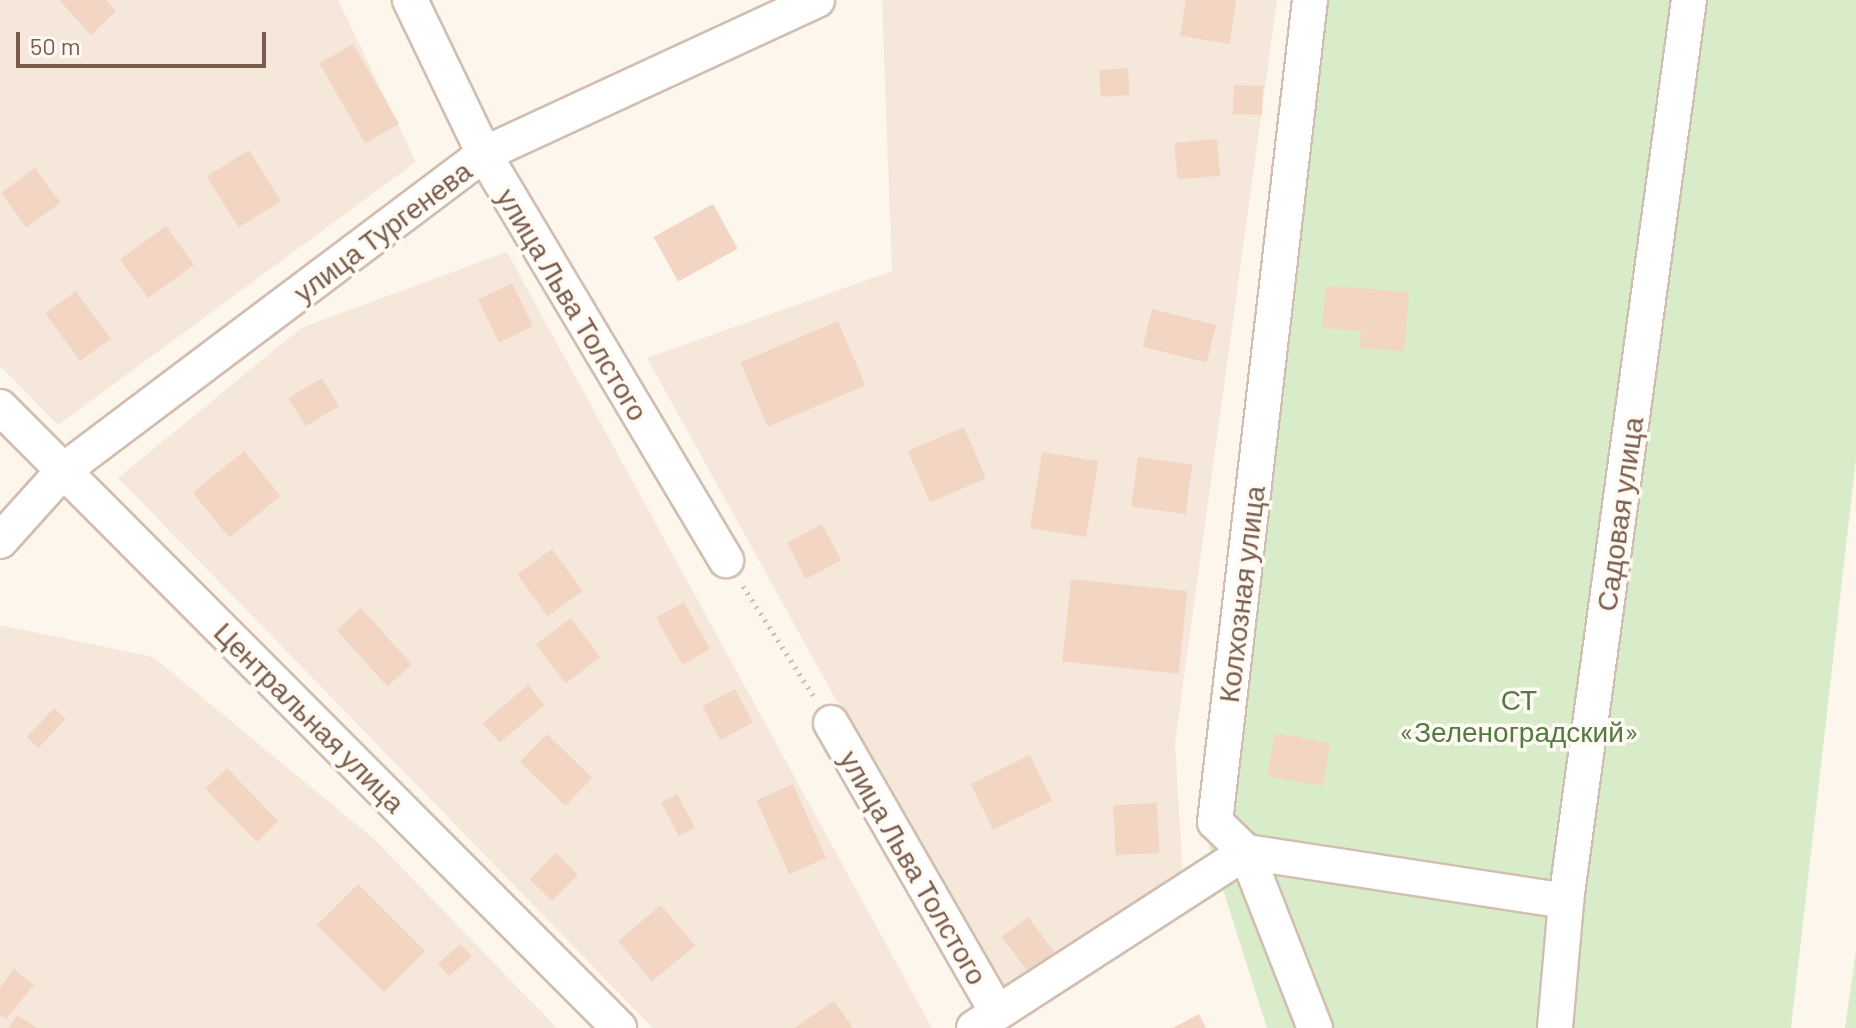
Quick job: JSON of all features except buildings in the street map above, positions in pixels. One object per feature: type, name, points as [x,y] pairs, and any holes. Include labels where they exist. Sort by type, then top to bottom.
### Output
[{"type":"street","name":"улица Льва Толстого","points":[[410,0],[484,154],[726,560]]},
{"type":"street","name":"улица Тургенева","points":[[0,541],[64,470],[484,154],[817,0]]},
{"type":"street","name":"Колхозная улица","points":[[1246,852],[1215,822],[1310,0]]},
{"type":"street","name":"Садовая улица","points":[[1555,1028],[1566,901],[1689,0]]},
{"type":"street","name":"Центральная улица","points":[[0,407],[619,1028]]},
{"type":"street","name":"улица Льва Толстого","points":[[831,723],[985,1020]]},
{"type":"street","points":[[1246,852],[1315,1028]]},
{"type":"street","points":[[985,1020],[1246,852],[1566,901]]},
{"type":"path","points":[[726,560],[831,723]]},
{"type":"shaded area","points":[[0,0],[338,0],[416,162],[58,425],[0,366]]},
{"type":"shaded area","points":[[882,0],[1277,0],[1175,743],[1183,879],[997,991],[647,358],[892,271]]},
{"type":"shaded area","points":[[507,252],[932,1028],[653,1028],[118,478],[301,328]]},
{"type":"shaded area","points":[[0,625],[153,657],[374,839],[557,1028],[0,1028]]},
{"type":"green space","name":"СТ «Зеленоградский»","points":[[1304,0],[1856,0],[1856,458],[1791,1028],[1267,1028],[1198,811]]},
{"type":"green space","points":[[1856,951],[1856,1028],[1845,1028]]}]
